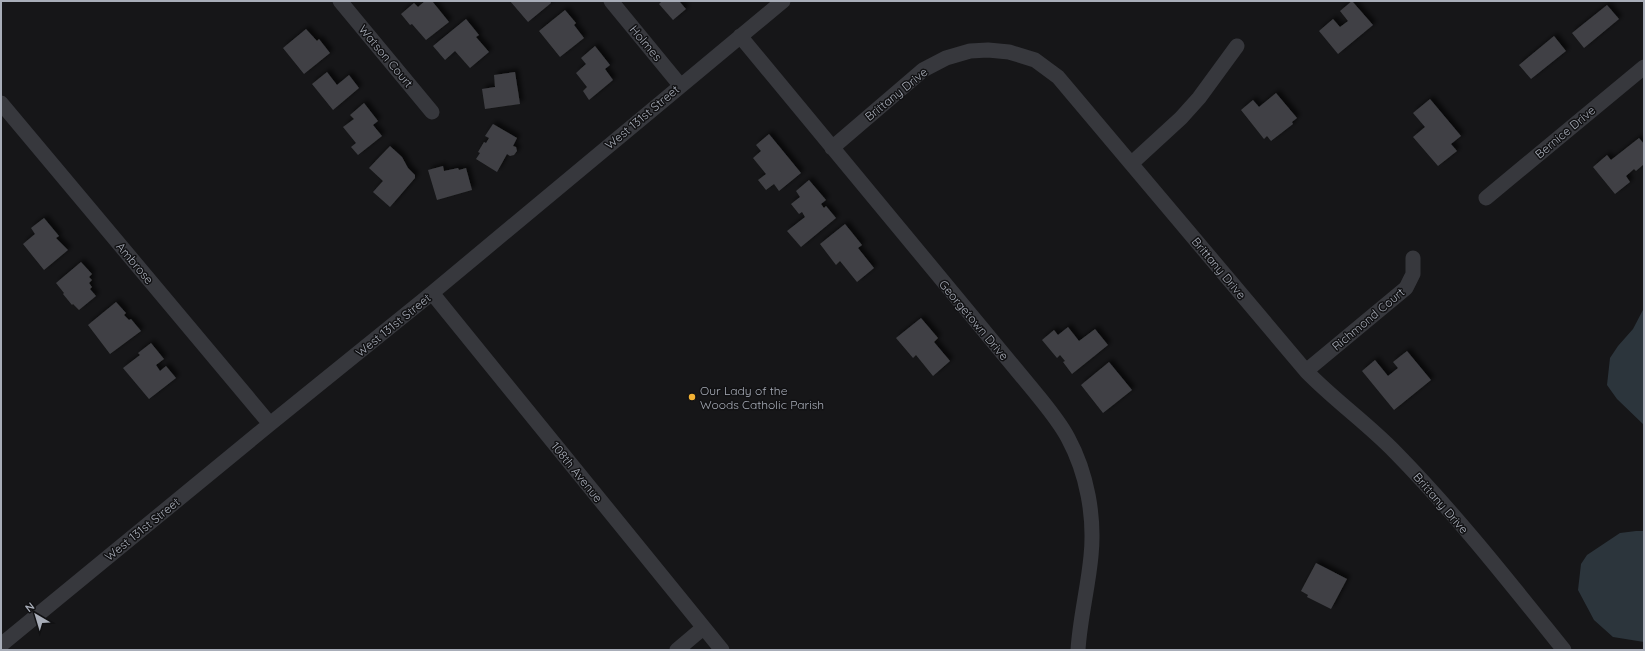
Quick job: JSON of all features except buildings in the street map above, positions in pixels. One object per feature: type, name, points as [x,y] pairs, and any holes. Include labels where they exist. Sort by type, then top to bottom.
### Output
[{"type":"street","name":"Watson Court","points":[[340,1],[432,112]]},
{"type":"street","name":"Holmes","points":[[611,1],[680,85]]},
{"type":"street","name":"West 131st Street","points":[[1,645],[270,424],[432,294],[680,85],[783,1]]},
{"type":"street","name":"Georgetown Drive","points":[[740,36],[1034,391],[1068,438],[1085,480],[1090,508],[1092,532],[1091,556],[1078,650]]},
{"type":"street","points":[[1132,163],[1181,118],[1200,98],[1237,46]]},
{"type":"street","name":"Brittany Drive","points":[[832,148],[924,70],[946,58],[970,51],[988,50],[1009,52],[1035,60],[1058,77],[1306,371],[1324,390],[1377,434],[1419,477],[1522,597],[1564,650]]},
{"type":"street","name":"Bernice Drive","points":[[1486,198],[1644,67]]},
{"type":"street","name":"Ambrose","points":[[1,103],[270,424]]},
{"type":"street","name":"Richmond Court","points":[[1306,371],[1406,288],[1413,274],[1413,258]]},
{"type":"street","name":"108th Avenue","points":[[432,294],[722,650]]},
{"type":"street","points":[[677,650],[703,628]]},
{"type":"shaded area","points":[[1644,308],[1644,425],[1617,399],[1607,385],[1610,358],[1633,329]]},
{"type":"shaded area","points":[[1644,531],[1644,642],[1613,637],[1594,620],[1578,590],[1581,564],[1587,555],[1620,533]]},
{"type":"place","name":"Our Lady of the Woods Catholic Parish","points":[[692,397]]}]
